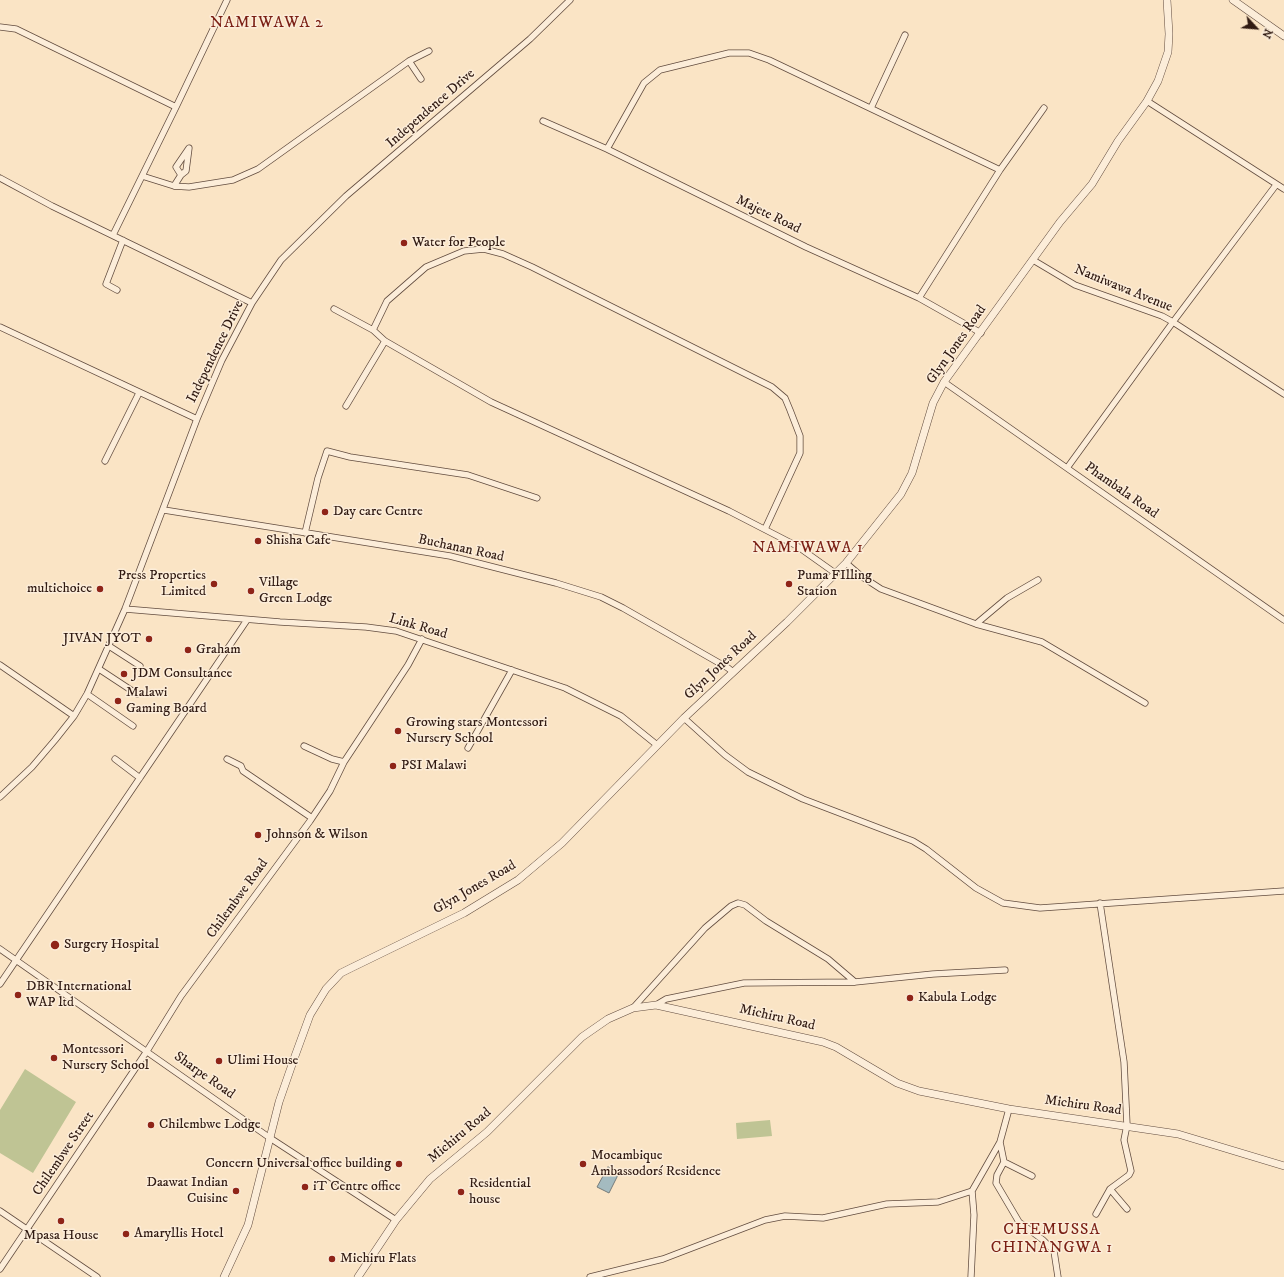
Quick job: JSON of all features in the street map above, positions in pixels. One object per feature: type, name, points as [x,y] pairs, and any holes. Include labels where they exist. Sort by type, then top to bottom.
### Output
[{"type":"street","points":[[113,235],[227,0]]},
{"type":"street","name":"Independence Drive","points":[[0,797],[32,768],[74,716],[87,694],[125,609],[164,510],[197,419],[222,360],[252,303],[281,260],[313,226],[346,196],[530,39],[570,0]]},
{"type":"street","name":"Glyn Jones Road","points":[[224,1277],[248,1225],[279,1102],[310,1015],[333,981],[341,973],[364,960],[464,913],[518,880],[562,843],[657,744],[787,622],[846,563],[901,494],[912,473],[933,403],[944,382],[1033,260],[1092,184],[1118,141],[1147,101],[1158,81],[1168,52],[1169,34],[1167,0]]},
{"type":"street","points":[[1233,0],[1284,36]]},
{"type":"street","points":[[0,27],[16,30],[176,107]]},
{"type":"street","points":[[871,108],[905,35]]},
{"type":"street","points":[[142,176],[174,186],[189,187],[233,180],[258,169],[409,61],[429,51]]},
{"type":"street","points":[[607,149],[644,83],[660,70],[729,53],[749,53],[768,60],[871,108],[1000,170]]},
{"type":"street","points":[[409,61],[421,80]]},
{"type":"street","points":[[1147,101],[1284,189]]},
{"type":"street","points":[[919,298],[1000,170],[1044,108]]},
{"type":"street","name":"Majete Road","points":[[543,122],[607,149],[806,247],[919,298],[981,333]]},
{"type":"street","points":[[174,186],[181,175]]},
{"type":"street","points":[[0,178],[52,206],[252,303]]},
{"type":"street","points":[[1068,468],[1173,322],[1276,185]]},
{"type":"street","points":[[117,290],[106,284],[123,240]]},
{"type":"street","points":[[373,330],[387,301],[426,267],[464,251],[484,249],[503,254],[524,264],[772,387],[785,398],[800,436],[800,452],[765,529]]},
{"type":"street","name":"Namiwawa Avenue","points":[[1033,260],[1075,286],[1162,316],[1284,394]]},
{"type":"street","points":[[334,309],[373,330],[385,342],[491,402],[729,510],[797,546],[836,573]]},
{"type":"street","points":[[0,327],[197,419]]},
{"type":"street","points":[[346,406],[385,342]]},
{"type":"street","name":"Phambala Road","points":[[944,382],[1284,620]]},
{"type":"street","points":[[105,461],[139,392]]},
{"type":"street","points":[[305,533],[318,478],[327,451],[350,457],[468,475],[538,498]]},
{"type":"street","name":"Buchanan Road","points":[[164,510],[450,556],[601,597],[696,649],[733,672]]},
{"type":"street","points":[[846,563],[861,576],[881,589],[976,624],[1042,642],[1145,703]]},
{"type":"street","points":[[976,624],[1007,598],[1038,580]]},
{"type":"street","name":"Link Road","points":[[125,609],[247,620],[366,627],[396,631],[565,688],[598,703],[621,716],[657,744]]},
{"type":"street","points":[[0,984],[247,620]]},
{"type":"street","name":"Chilembwe Road","points":[[147,1051],[181,996],[312,818],[330,791],[344,762],[408,665],[422,639]]},
{"type":"street","points":[[109,646],[140,666]]},
{"type":"street","points":[[0,665],[74,716]]},
{"type":"street","points":[[99,669],[136,694]]},
{"type":"street","points":[[468,748],[512,670]]},
{"type":"street","points":[[87,694],[133,726]]},
{"type":"street","points":[[684,718],[725,755],[748,772],[803,799],[913,841],[926,849],[966,881],[992,899],[1014,906],[1040,908],[1284,891]]},
{"type":"street","points":[[304,746],[332,759],[344,762]]},
{"type":"street","points":[[115,759],[140,778]]},
{"type":"street","points":[[227,759],[241,766],[243,771],[312,818]]},
{"type":"street","points":[[634,1008],[704,928],[731,906],[738,903],[745,905],[766,921],[828,959],[855,982]]},
{"type":"street","points":[[1096,1214],[1110,1189],[1132,1171],[1124,1140],[1127,1125],[1125,1069],[1120,1023],[1100,903]]},
{"type":"street","name":"Sharpe Road","points":[[0,949],[270,1138],[396,1220]]},
{"type":"street","points":[[656,1005],[666,999],[744,983],[855,982],[933,974],[1005,970]]},
{"type":"street","name":"Michiru Road","points":[[358,1277],[396,1220],[430,1179],[487,1132],[582,1037],[608,1019],[634,1008],[656,1005],[836,1046],[873,1070],[905,1087],[1009,1109],[1127,1125],[1178,1134],[1284,1166]]},
{"type":"street","name":"Chilembwe Street","points":[[0,1269],[28,1230],[147,1051]]},
{"type":"street","points":[[971,1277],[974,1215],[972,1191],[1000,1142],[1009,1109]]},
{"type":"street","points":[[1000,1142],[1004,1162],[997,1175],[996,1183],[1019,1222],[1043,1240],[1054,1251],[1059,1276]]},
{"type":"street","points":[[1004,1162],[1032,1176]]},
{"type":"street","points":[[1110,1189],[1127,1209]]},
{"type":"street","points":[[590,1277],[663,1259],[765,1220],[785,1216],[823,1218],[887,1204],[938,1202],[972,1191]]},
{"type":"street","points":[[0,1211],[97,1277]]},
{"type":"green space","points":[[25,1069],[76,1102],[33,1173],[0,1153],[0,1110]]},
{"type":"green space","points":[[770,1120],[772,1136],[737,1139],[736,1123]]},
{"type":"water","points":[[608,1167],[619,1173],[609,1193],[597,1187]]},
{"type":"place","name":"Water for People","points":[[404,243]]},
{"type":"place","name":"Day care Centre","points":[[325,512]]},
{"type":"place","name":"Shisha Cafe","points":[[258,541]]},
{"type":"place","name":"Press Properties Limited","points":[[214,584]]},
{"type":"place","name":"Puma FIlling Station","points":[[789,584]]},
{"type":"place","name":"multichoice","points":[[100,589]]},
{"type":"place","name":"Village Green Lodge","points":[[251,591]]},
{"type":"place","name":"JIVAN JYOT","points":[[149,639]]},
{"type":"place","name":"Graham","points":[[188,650]]},
{"type":"place","name":"JDM Consultance","points":[[124,674]]},
{"type":"place","name":"Malawi Gaming Board","points":[[118,701]]},
{"type":"place","name":"Growing stars Montessori Nursery School","points":[[398,731]]},
{"type":"place","name":"PSI Malawi","points":[[393,766]]},
{"type":"place","name":"Johnson & Wilson","points":[[258,835]]},
{"type":"place","name":"Surgery Hospital","points":[[55,945]]},
{"type":"place","name":"DBR International WAP ltd","points":[[18,995]]},
{"type":"place","name":"Kabula Lodge","points":[[910,998]]},
{"type":"place","name":"Montessori Nursery School","points":[[54,1058]]},
{"type":"place","name":"Ulimi House","points":[[219,1061]]},
{"type":"place","name":"Chilembwe Lodge","points":[[151,1125]]},
{"type":"place","name":"Concern Universal office building","points":[[399,1164]]},
{"type":"place","name":"Mocambique Ambassodorś Residence","points":[[583,1164]]},
{"type":"place","name":"iT Centre office","points":[[305,1187]]},
{"type":"place","name":"Daawat Indian Cuisine","points":[[236,1191]]},
{"type":"place","name":"Residential house","points":[[461,1192]]},
{"type":"place","name":"Mpasa House","points":[[61,1221]]},
{"type":"place","name":"Amaryllis Hotel","points":[[126,1234]]},
{"type":"place","name":"Michiru Flats","points":[[332,1259]]},
{"type":"district","name":"NAMIWAWA 2","points":[[267,24]]},
{"type":"district","name":"NAMIWAWA 1","points":[[808,549]]},
{"type":"district","name":"CHEMUSSA CHINANGWA 1","points":[[1052,1240]]}]
